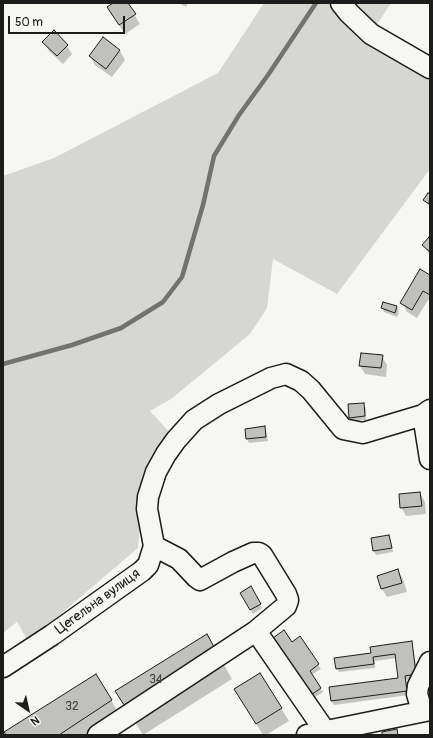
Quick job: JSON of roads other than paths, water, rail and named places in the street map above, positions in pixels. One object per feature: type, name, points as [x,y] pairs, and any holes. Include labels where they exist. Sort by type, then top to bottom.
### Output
[{"type":"street","points":[[341,3],[349,13],[371,34],[430,68]]},
{"type":"street","name":"Цегельна вулиця","points":[[3,667],[52,635],[142,571],[148,565],[154,546],[147,509],[148,497],[156,472],[176,440],[194,420],[219,404],[271,378],[286,374],[301,381],[311,390],[343,429],[363,433],[426,413]]},
{"type":"street","points":[[426,413],[430,459]]},
{"type":"street","points":[[98,735],[256,631],[286,606],[288,600],[286,594],[262,555],[259,553],[253,553],[233,562],[200,580],[179,559],[154,546]]},
{"type":"street","points":[[256,631],[316,733],[426,710],[417,694],[418,686],[430,662]]},
{"type":"waterway","points":[[3,364],[72,345],[121,328],[163,302],[182,277],[203,205],[214,156],[239,115],[268,75],[316,3]]}]
